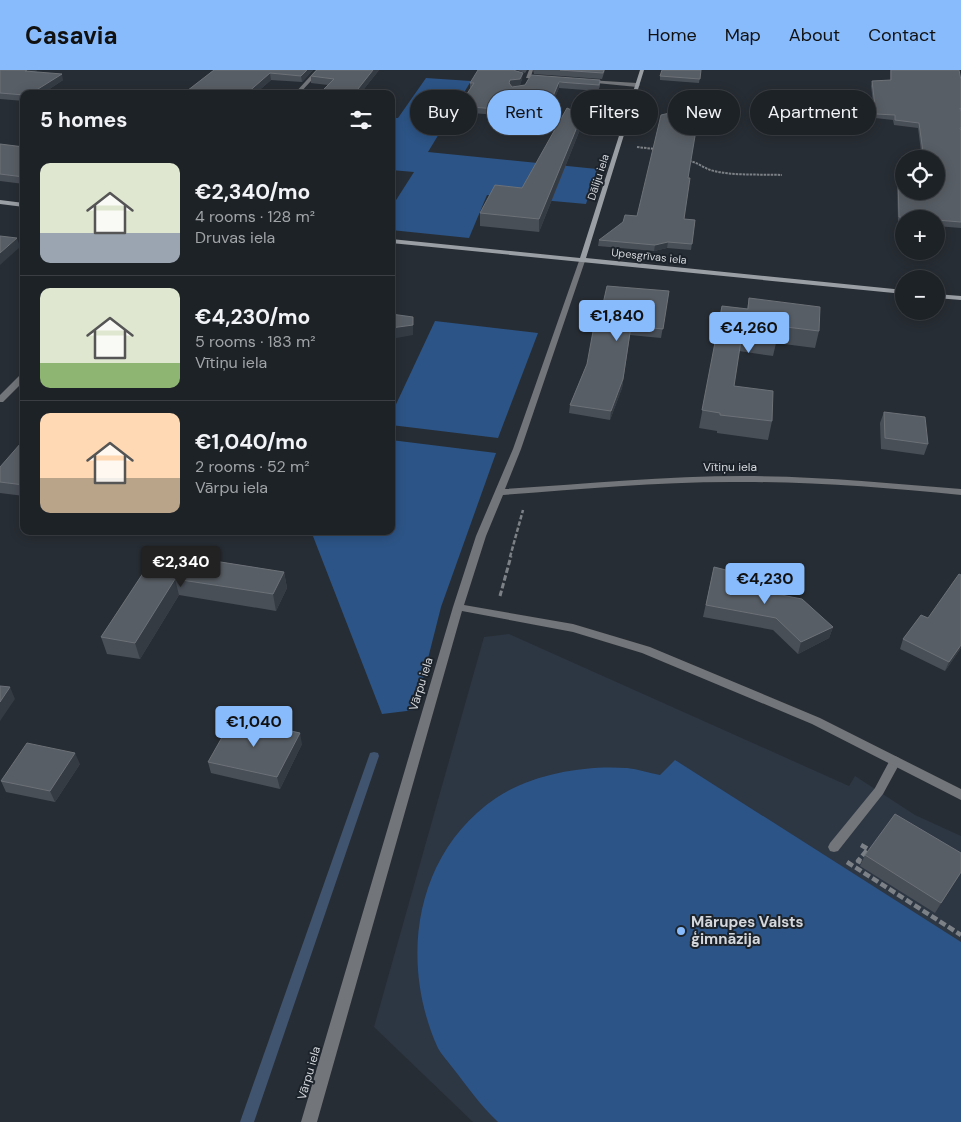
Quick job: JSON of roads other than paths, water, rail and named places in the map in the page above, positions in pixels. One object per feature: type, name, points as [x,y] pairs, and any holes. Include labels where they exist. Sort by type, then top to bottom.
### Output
[{"type":"street","points":[[300,90],[319,70]]},
{"type":"street","points":[[531,70],[525,78],[548,78]]},
{"type":"street","name":"Dāliju iela","points":[[582,261],[642,70]]},
{"type":"street","points":[[577,80],[637,85]]},
{"type":"street","points":[[0,202],[20,204]]},
{"type":"street","name":"Upesgrīvas iela","points":[[395,242],[895,291]]},
{"type":"street","name":"Vārpu iela","points":[[309,1122],[458,607],[481,536],[516,449],[582,261]]},
{"type":"street","points":[[945,297],[961,298]]},
{"type":"street","points":[[0,400],[20,380]]},
{"type":"street","name":"Vītiņu iela","points":[[499,492],[693,480],[746,479],[867,484],[961,492]]},
{"type":"street","points":[[458,607],[573,628],[646,650],[816,721],[961,795]]},
{"type":"street","points":[[834,847],[879,791],[895,761]]},
{"type":"waterway","points":[[247,1122],[374,756]]},
{"type":"place","name":"Mārupes Valsts ģimnāzija","points":[[681,931]]}]
